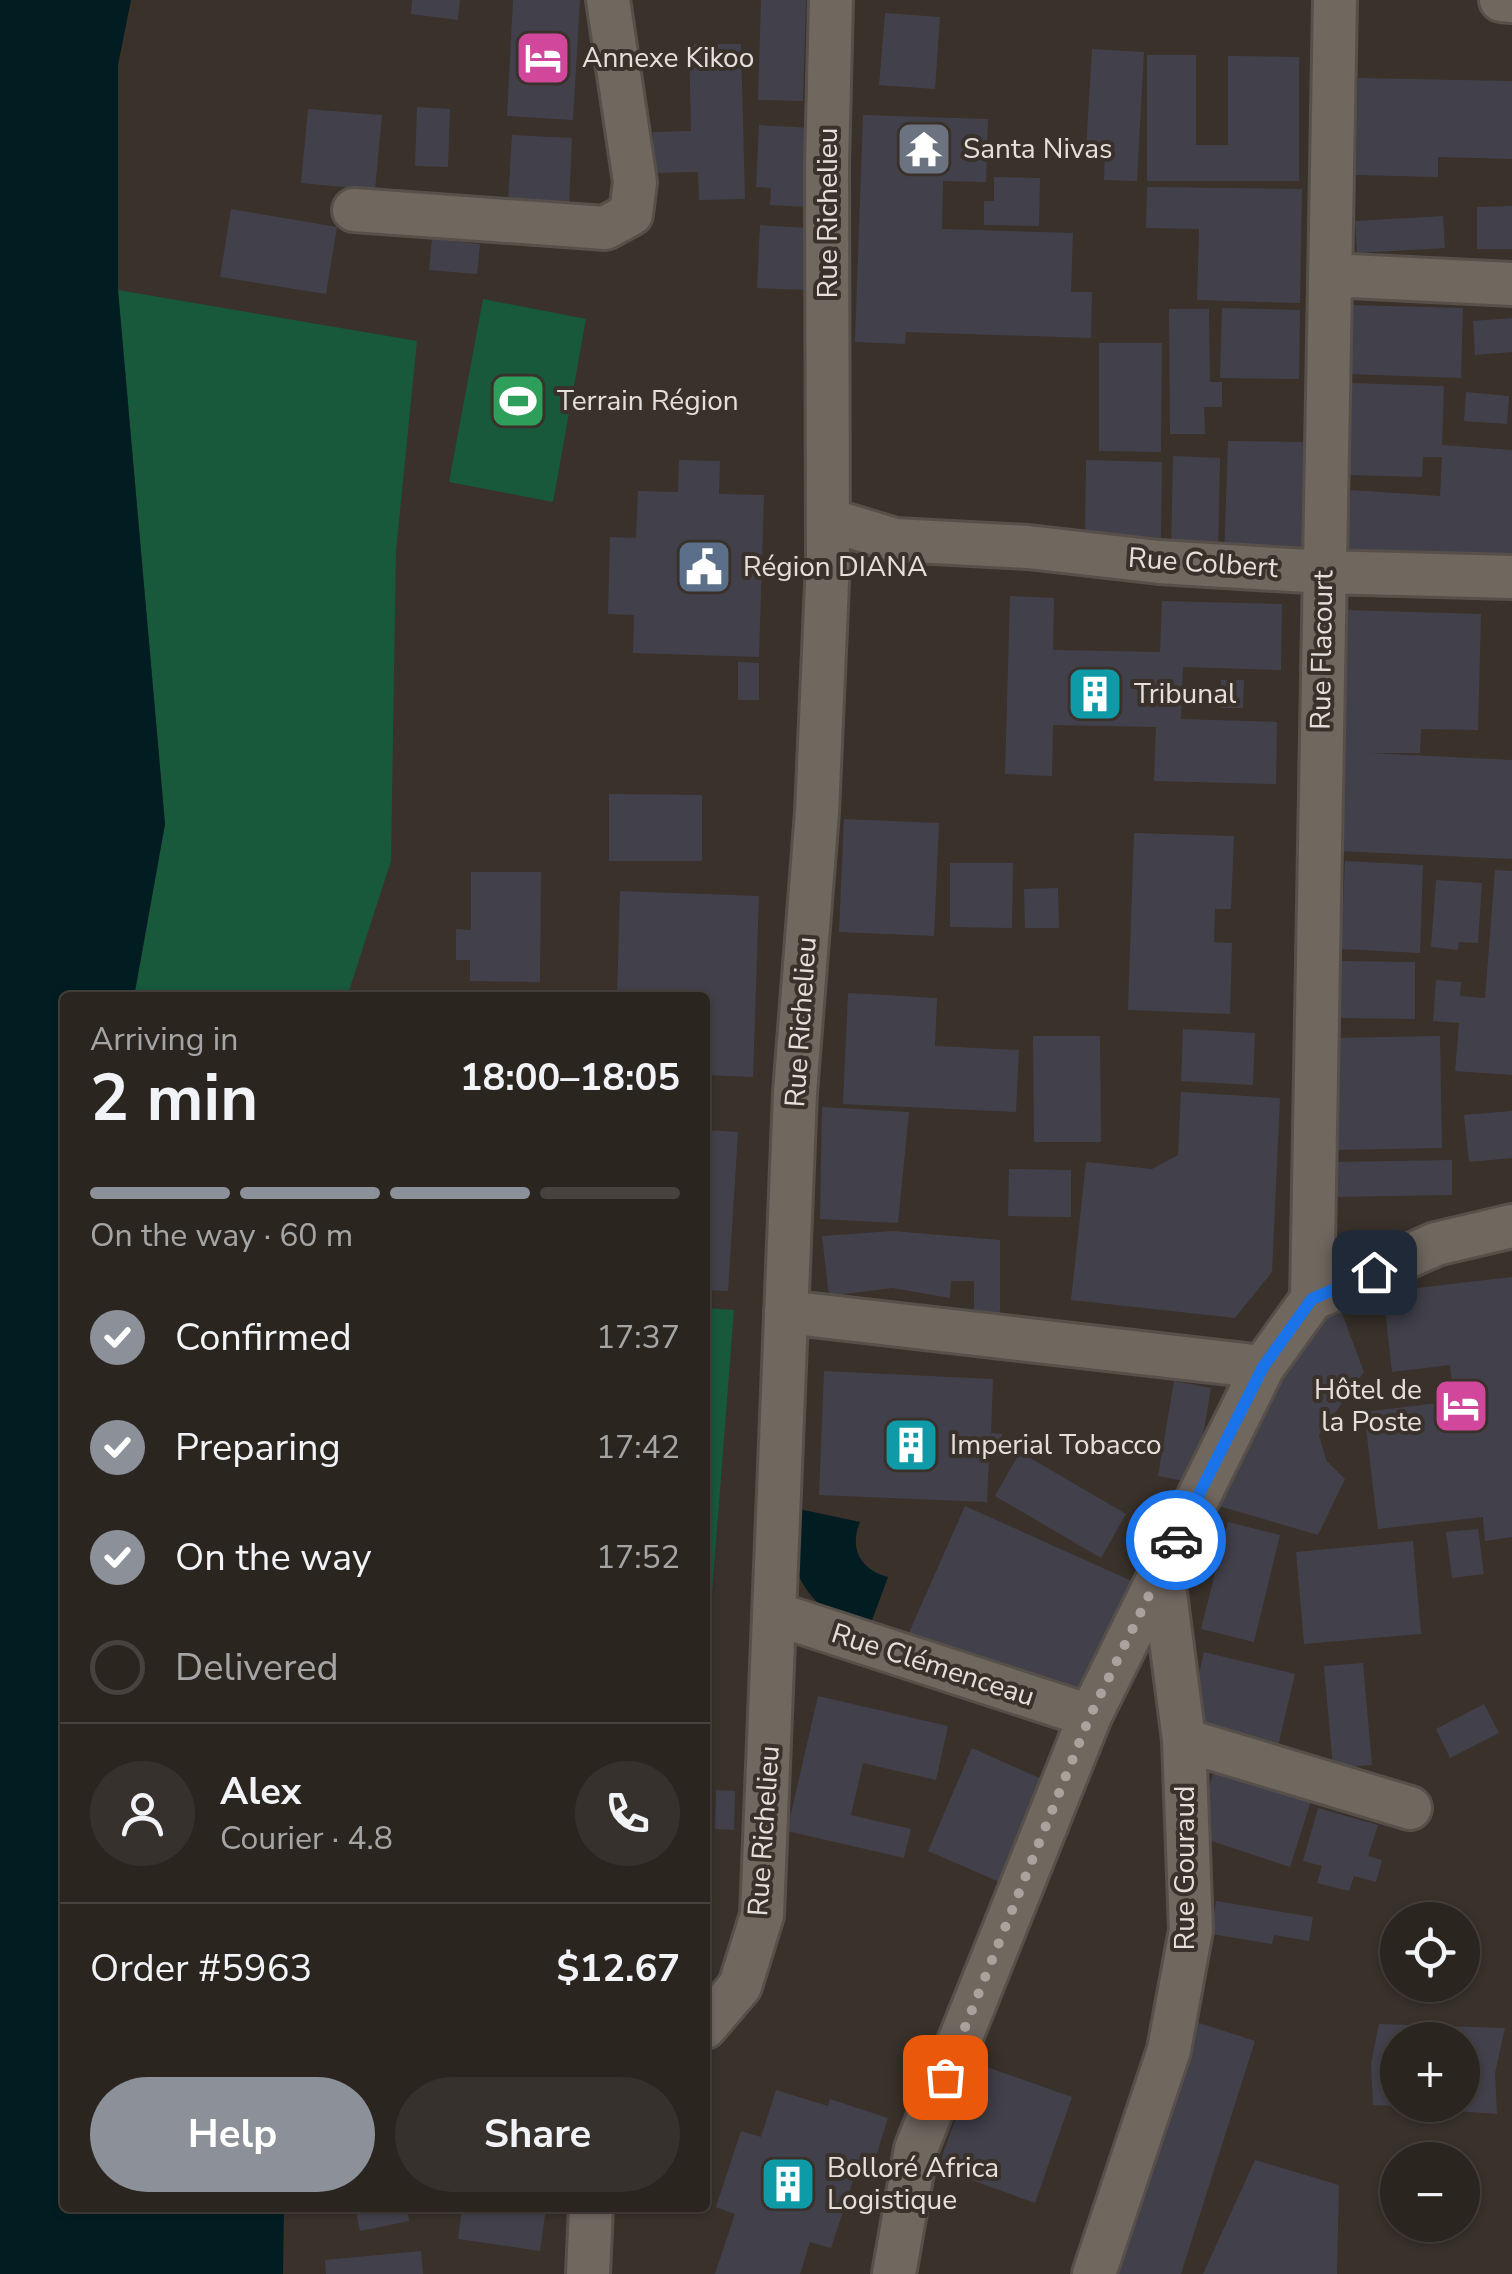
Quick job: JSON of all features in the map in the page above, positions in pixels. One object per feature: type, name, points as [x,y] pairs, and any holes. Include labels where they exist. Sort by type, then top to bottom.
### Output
[{"type":"street","points":[[354,210],[605,228],[631,214],[635,182],[608,0]]},
{"type":"street","name":"Rue Richelieu","points":[[710,2021],[740,1986],[762,1916],[795,1093],[817,812],[829,540],[827,165],[831,0]]},
{"type":"street","name":"Rue Flacourt","points":[[1312,1299],[1336,0]]},
{"type":"street","points":[[1500,0],[1512,1]]},
{"type":"street","points":[[1330,276],[1512,284]]},
{"type":"street","name":"Rue Colbert","points":[[829,540],[1028,547],[1159,562],[1324,572],[1512,577]]},
{"type":"street","points":[[894,2274],[916,2150],[1090,1716],[1263,1367],[1312,1299],[1436,1244],[1512,1226]]},
{"type":"street","points":[[786,1312],[1263,1367]]},
{"type":"street","name":"Rue Gouraud","points":[[1094,2274],[1169,2050],[1191,1930],[1184,1740],[1162,1570]]},
{"type":"street","name":"Rue Clémenceau","points":[[776,1614],[1090,1716]]},
{"type":"street","points":[[1184,1740],[1410,1808]]},
{"type":"street","points":[[588,2274],[592,2212]]},
{"type":"green space","points":[[118,290],[417,341],[396,551],[391,861],[349,992],[135,992],[165,824]]},
{"type":"green space","name":"Terrain Région","points":[[483,299],[586,319],[553,502],[449,482]]},
{"type":"green space","points":[[710,1308],[734,1310],[710,1618]]},
{"type":"water","points":[[0,0],[131,0],[118,65],[118,290],[165,824],[135,992],[60,992],[60,2212],[284,2212],[283,2274],[0,2274]]},
{"type":"water","points":[[799,1509],[860,1522],[856,1541],[859,1557],[870,1569],[888,1577],[868,1631],[828,1611],[800,1579],[792,1549]]},
{"type":"building","points":[[412,0],[460,0],[458,20],[411,14]]},
{"type":"building","name":"Annexe Kikoo","points":[[513,0],[580,0],[573,120],[507,116]]},
{"type":"building","points":[[761,0],[806,0],[803,101],[758,100]]},
{"type":"building","points":[[885,13],[940,17],[935,89],[879,85]]},
{"type":"building","points":[[689,44],[741,44],[745,199],[699,200],[698,172],[654,173],[653,132],[691,131]]},
{"type":"building","points":[[1092,49],[1144,52],[1137,181],[1104,180],[1105,152],[1086,151]]},
{"type":"building","points":[[1147,55],[1196,55],[1196,145],[1228,145],[1228,56],[1299,57],[1299,181],[1147,181]]},
{"type":"building","points":[[1358,78],[1512,81],[1512,159],[1438,157],[1438,177],[1356,175]]},
{"type":"building","points":[[417,107],[450,109],[448,167],[415,166]]},
{"type":"building","points":[[308,109],[382,115],[375,190],[301,183]]},
{"type":"building","points":[[863,115],[988,119],[986,182],[943,181],[942,229],[1073,233],[1071,292],[1092,292],[1091,338],[906,332],[905,344],[855,342]]},
{"type":"building","points":[[759,125],[811,128],[807,207],[770,205],[771,188],[756,187]]},
{"type":"building","points":[[512,135],[572,138],[569,206],[508,202]]},
{"type":"building","points":[[994,177],[1040,178],[1039,226],[984,225],[984,201],[994,201]]},
{"type":"building","points":[[1147,187],[1302,189],[1300,303],[1197,300],[1199,229],[1146,228]]},
{"type":"building","points":[[1512,206],[1512,249],[1477,249],[1477,207]]},
{"type":"building","points":[[231,209],[337,227],[326,294],[220,277]]},
{"type":"building","points":[[1443,216],[1445,248],[1357,253],[1355,221]]},
{"type":"building","points":[[760,225],[808,228],[805,290],[757,288]]},
{"type":"building","points":[[432,239],[480,244],[477,274],[429,270]]},
{"type":"building","points":[[1349,305],[1463,308],[1461,378],[1348,374]]},
{"type":"building","points":[[1222,308],[1300,310],[1299,379],[1220,378]]},
{"type":"building","points":[[1169,309],[1209,309],[1210,382],[1222,382],[1222,407],[1204,407],[1205,434],[1170,434]]},
{"type":"building","points":[[1512,318],[1512,352],[1475,355],[1473,321]]},
{"type":"building","points":[[1099,343],[1162,343],[1161,452],[1099,451]]},
{"type":"building","points":[[1351,383],[1444,386],[1442,445],[1512,450],[1512,570],[1346,559],[1351,490],[1440,496],[1442,457],[1423,457],[1422,477],[1348,475]]},
{"type":"building","points":[[1466,392],[1509,396],[1507,424],[1464,421]]},
{"type":"building","points":[[1228,441],[1307,442],[1304,562],[1224,560]]},
{"type":"building","points":[[1173,456],[1220,458],[1218,555],[1171,554]]},
{"type":"building","points":[[679,460],[720,461],[719,494],[764,495],[759,657],[633,653],[634,615],[608,614],[610,537],[636,538],[638,491],[678,492]]},
{"type":"building","points":[[1086,460],[1162,462],[1161,541],[1085,539]]},
{"type":"building","name":"Tribunal","points":[[1010,596],[1054,598],[1053,650],[1160,652],[1162,601],[1282,604],[1281,670],[1183,667],[1181,719],[1277,722],[1276,784],[1154,781],[1156,727],[1053,725],[1052,776],[1005,774]]},
{"type":"building","points":[[1347,610],[1481,614],[1478,730],[1421,729],[1420,753],[1368,753],[1512,760],[1512,859],[1339,851]]},
{"type":"building","points":[[738,662],[759,663],[759,700],[738,700]]},
{"type":"building","points":[[1221,680],[1244,680],[1243,708],[1221,708]]},
{"type":"building","points":[[609,794],[702,795],[702,861],[609,861]]},
{"type":"building","points":[[844,819],[939,823],[934,936],[839,932]]},
{"type":"building","points":[[1134,833],[1234,836],[1231,909],[1215,909],[1214,942],[1232,943],[1230,1014],[1128,1010]]},
{"type":"building","points":[[1345,861],[1423,865],[1420,953],[1341,949]]},
{"type":"building","points":[[950,863],[1013,863],[1012,928],[950,927]]},
{"type":"building","points":[[1495,870],[1512,871],[1512,1075],[1455,1071],[1459,1023],[1433,1021],[1436,980],[1461,982],[1460,996],[1485,998]]},
{"type":"building","points":[[471,872],[541,872],[540,982],[470,981],[470,960],[456,960],[456,929],[471,930]]},
{"type":"building","points":[[1436,880],[1482,883],[1478,943],[1459,942],[1458,950],[1431,947]]},
{"type":"building","points":[[1058,888],[1059,928],[1025,928],[1024,889]]},
{"type":"building","points":[[620,891],[759,896],[753,1077],[710,1075],[710,992],[617,992]]},
{"type":"building","points":[[1339,961],[1415,962],[1415,1019],[1338,1018]]},
{"type":"building","points":[[848,993],[937,998],[935,1046],[1019,1050],[1016,1112],[843,1104]]},
{"type":"building","points":[[1183,1029],[1255,1033],[1253,1085],[1181,1081]]},
{"type":"building","points":[[1033,1036],[1100,1036],[1101,1142],[1034,1142]]},
{"type":"building","points":[[1440,1036],[1442,1148],[1334,1150],[1332,1038]]},
{"type":"building","points":[[1181,1092],[1280,1098],[1272,1272],[1235,1318],[1071,1300],[1086,1162],[1152,1169],[1178,1155]]},
{"type":"building","points":[[822,1107],[909,1112],[898,1223],[820,1219]]},
{"type":"building","points":[[1512,1111],[1512,1158],[1469,1162],[1464,1115]]},
{"type":"building","points":[[710,1130],[738,1132],[728,1291],[710,1290]]},
{"type":"building","points":[[1452,1160],[1452,1195],[1334,1197],[1333,1162]]},
{"type":"building","points":[[1009,1169],[1071,1170],[1071,1217],[1008,1216]]},
{"type":"building","points":[[893,1231],[1000,1240],[1000,1320],[974,1321],[974,1281],[951,1281],[950,1298],[893,1288],[829,1296],[822,1236]]},
{"type":"building","name":"Hôtel de la Poste","points":[[1512,1277],[1512,1537],[1485,1541],[1483,1517],[1378,1529],[1364,1412],[1454,1401],[1450,1365],[1392,1372],[1383,1292]]},
{"type":"building","points":[[1337,1300],[1364,1372],[1319,1435],[1326,1460],[1345,1479],[1318,1535],[1209,1503],[1276,1369]]},
{"type":"building","name":"Imperial Tobacco","points":[[824,1371],[993,1379],[991,1433],[1002,1434],[1001,1456],[989,1456],[987,1502],[819,1495]]},
{"type":"building","points":[[1174,1381],[1211,1388],[1195,1483],[1158,1476]]},
{"type":"building","points":[[1020,1452],[1126,1514],[1101,1558],[995,1496]]},
{"type":"building","points":[[965,1506],[1136,1583],[1079,1712],[908,1635]]},
{"type":"building","points":[[1228,1522],[1280,1535],[1254,1642],[1201,1629]]},
{"type":"building","points":[[1478,1529],[1484,1574],[1452,1578],[1446,1532]]},
{"type":"building","points":[[1413,1541],[1421,1634],[1304,1644],[1296,1552]]},
{"type":"building","points":[[1204,1652],[1295,1674],[1278,1746],[1187,1724]]},
{"type":"building","points":[[1363,1663],[1372,1765],[1333,1768],[1324,1666]]},
{"type":"building","points":[[818,1696],[948,1726],[936,1780],[863,1763],[851,1815],[911,1829],[904,1858],[787,1831]]},
{"type":"building","points":[[1484,1704],[1499,1733],[1450,1758],[1436,1729]]},
{"type":"building","points":[[972,1748],[1046,1781],[1002,1883],[928,1851]]},
{"type":"building","points":[[1217,1763],[1313,1795],[1290,1867],[1193,1835]]},
{"type":"building","points":[[716,1790],[735,1791],[734,1830],[715,1829]]},
{"type":"building","points":[[1318,1808],[1378,1825],[1368,1856],[1382,1860],[1376,1882],[1354,1876],[1349,1891],[1317,1883],[1322,1866],[1303,1861]]},
{"type":"building","points":[[1216,1901],[1313,1917],[1309,1941],[1274,1935],[1272,1944],[1211,1934]]},
{"type":"building","points":[[1190,2020],[1255,2041],[1181,2274],[1108,2274]]},
{"type":"building","points":[[1380,2024],[1380,2105],[1373,2105],[1371,2064]]},
{"type":"building","points":[[1480,2027],[1505,2028],[1495,2073],[1497,2114],[1480,2113]]},
{"type":"building","points":[[975,2063],[1072,2097],[1035,2203],[938,2168]]},
{"type":"building","name":"Bolloré Africa Logistique","points":[[776,2090],[828,2106],[830,2099],[888,2118],[875,2160],[861,2156],[831,2248],[810,2242],[800,2274],[715,2274],[735,2214],[716,2207],[741,2131],[761,2137]]},
{"type":"building","points":[[1255,2160],[1339,2185],[1337,2274],[1203,2274]]},
{"type":"building","points":[[356,2212],[408,2212],[409,2221],[360,2231]]},
{"type":"building","points":[[461,2212],[545,2212],[540,2251],[458,2239]]},
{"type":"building","points":[[421,2251],[423,2274],[326,2274],[325,2260]]},
{"type":"way so far","points":[[945,2077],[1090,1716],[1176,1540]]},
{"type":"place","name":"Annexe Kikoo","points":[[543,58]]},
{"type":"place","name":"Santa Nivas","points":[[924,149]]},
{"type":"place","name":"Terrain Région","points":[[518,401]]},
{"type":"place","name":"Région DIANA","points":[[704,567]]},
{"type":"place","name":"Tribunal","points":[[1095,694]]},
{"type":"place","name":"Hôtel de la Poste","points":[[1461,1406]]},
{"type":"place","name":"Imperial Tobacco","points":[[911,1445]]},
{"type":"place","name":"Bolloré Africa Logistique","points":[[788,2184]]},
{"type":"route","points":[[1176,1540],[1263,1367],[1312,1299],[1374,1272]]}]
